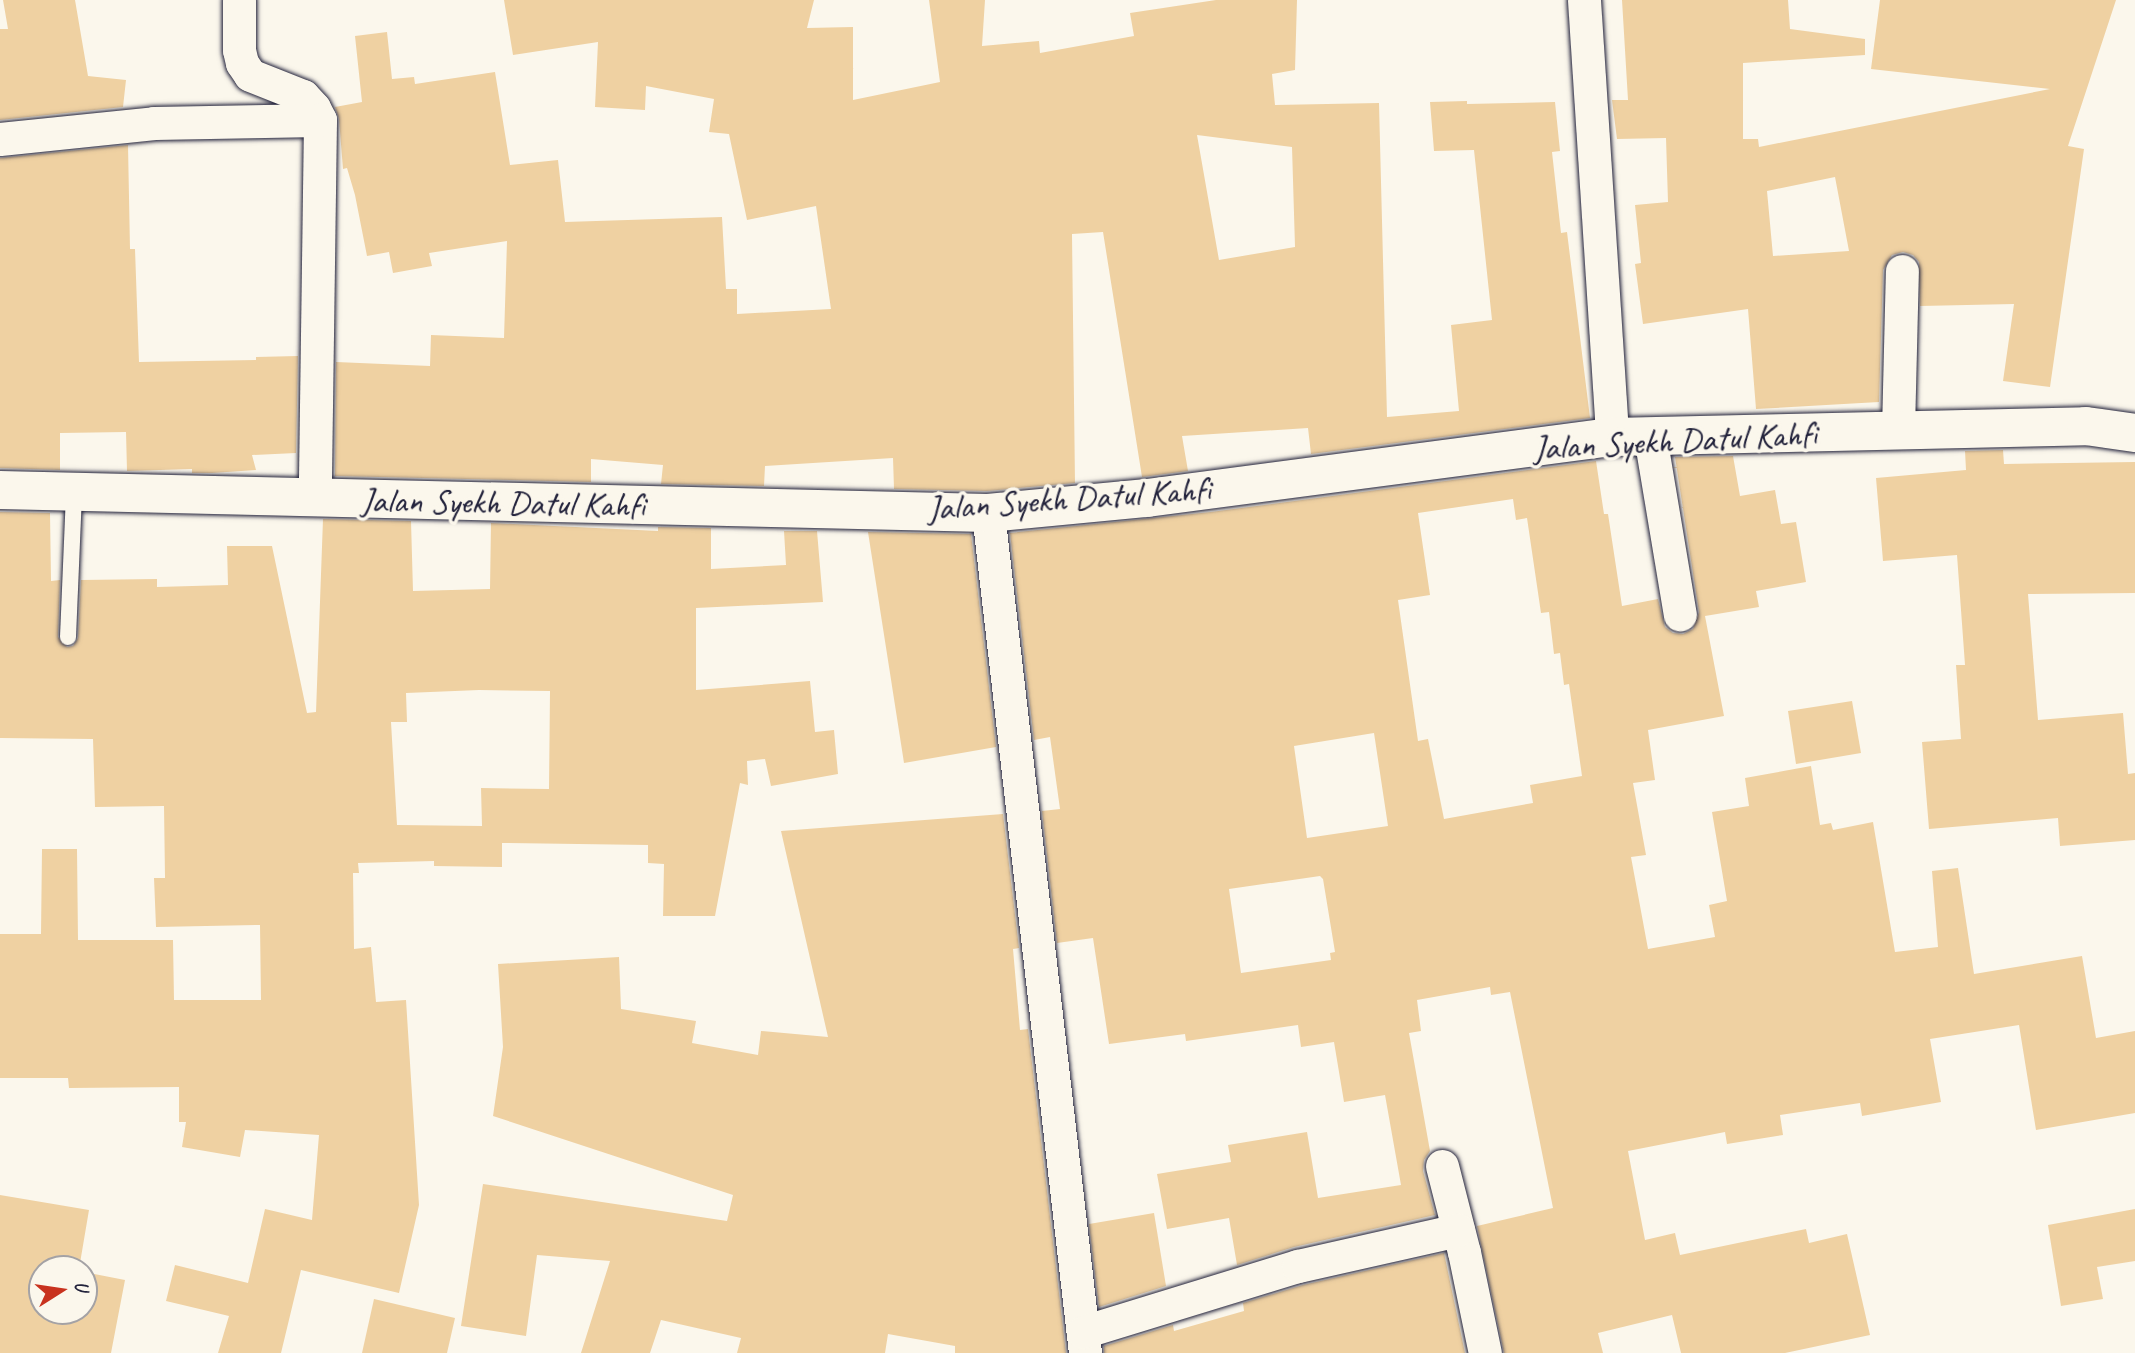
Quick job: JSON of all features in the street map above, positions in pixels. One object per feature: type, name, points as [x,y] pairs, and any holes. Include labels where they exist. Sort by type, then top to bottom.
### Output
[{"type":"street","points":[[239,0],[239,50],[250,75],[303,96],[320,120],[315,499]]},
{"type":"street","points":[[1584,0],[1612,437]]},
{"type":"street","points":[[0,139],[154,123],[320,120]]},
{"type":"street","points":[[1898,430],[1902,271]]},
{"type":"street","name":"Jalan Syekh Datul Kahfi","points":[[0,490],[988,513],[1147,498],[1612,437],[2086,426],[2135,433]]},
{"type":"street","points":[[1650,436],[1680,615]]},
{"type":"street","points":[[988,513],[1084,1343],[1298,1266],[1458,1230]]},
{"type":"street","points":[[1442,1166],[1485,1353]]},
{"type":"lane","points":[[68,637],[74,492]]},
{"type":"building","points":[[3,0],[75,0],[88,76],[126,80],[123,107],[0,120],[0,29],[8,29]]},
{"type":"building","points":[[504,0],[814,0],[807,28],[853,27],[853,100],[940,82],[929,0],[985,0],[982,46],[1039,41],[1040,53],[1134,36],[1130,13],[1216,0],[1297,0],[1295,70],[1272,74],[1275,105],[1379,103],[1387,417],[1459,411],[1451,325],[1492,320],[1474,150],[1434,151],[1430,102],[1467,101],[1467,104],[1555,102],[1560,151],[1552,152],[1561,233],[1567,232],[1590,418],[1311,454],[1308,428],[1182,436],[1188,471],[1142,477],[1103,232],[1072,234],[1075,483],[987,491],[894,489],[893,458],[765,466],[764,486],[661,484],[663,465],[591,459],[591,482],[335,476],[336,362],[430,366],[431,335],[504,338],[507,241],[429,253],[432,266],[393,273],[389,252],[367,256],[355,195],[347,168],[343,169],[339,119],[335,107],[362,102],[355,36],[387,32],[392,79],[414,77],[415,84],[495,72],[510,165],[558,160],[565,222],[722,217],[726,289],[737,289],[737,314],[831,309],[816,206],[747,220],[729,134],[709,132],[714,99],[646,86],[645,110],[595,107],[598,42],[513,55]],"holes":[[[1197,135],[1292,147],[1295,247],[1219,260]]]},
{"type":"building","points":[[1622,0],[1788,0],[1790,29],[1865,39],[1865,55],[1743,63],[1743,139],[1758,139],[1759,147],[2050,89],[1871,69],[1880,0],[2116,0],[2068,146],[2084,149],[2050,387],[2003,381],[2014,304],[1920,306],[1919,262],[1913,255],[1903,252],[1892,255],[1883,270],[1879,402],[1756,409],[1748,309],[1643,324],[1635,264],[1641,263],[1635,205],[1668,202],[1666,138],[1617,139],[1612,100],[1628,100]],"holes":[[[1835,177],[1849,251],[1773,256],[1767,191]]]},
{"type":"building","points":[[128,145],[130,249],[135,249],[139,362],[256,360],[256,357],[298,356],[296,453],[252,455],[256,470],[212,473],[192,473],[192,469],[127,471],[126,432],[60,433],[60,470],[0,468],[0,158]]},
{"type":"building","points":[[2003,450],[2004,464],[2135,462],[2135,593],[2028,594],[2038,720],[2123,713],[2128,774],[2135,773],[2135,840],[2060,846],[2058,818],[1929,829],[1922,742],[1961,739],[1956,665],[1965,665],[1957,555],[1883,561],[1876,478],[1966,470],[1965,451]]},
{"type":"building","points":[[1733,456],[1740,496],[1775,490],[1781,524],[1796,522],[1806,582],[1756,591],[1759,607],[1705,616],[1724,716],[1648,730],[1655,780],[1633,783],[1646,855],[1631,857],[1648,949],[1715,937],[1709,905],[1727,901],[1712,812],[1749,806],[1745,778],[1811,766],[1820,825],[1831,823],[1833,830],[1873,822],[1895,952],[1938,947],[1932,871],[1958,868],[1974,974],[2082,956],[2096,1038],[2135,1031],[2135,1113],[2036,1130],[2019,1025],[1930,1039],[1941,1102],[1862,1116],[1860,1103],[1780,1115],[1783,1135],[1727,1144],[1725,1132],[1628,1151],[1645,1240],[1675,1233],[1680,1255],[1806,1229],[1809,1243],[1847,1234],[1870,1335],[1785,1353],[1681,1353],[1672,1315],[1598,1333],[1603,1353],[1504,1353],[1477,1226],[1553,1208],[1510,992],[1491,995],[1490,987],[1417,1000],[1421,1031],[1409,1033],[1430,1151],[1424,1160],[1423,1171],[1435,1215],[1294,1247],[1237,1265],[1229,1218],[1167,1229],[1157,1174],[1231,1162],[1228,1145],[1307,1132],[1318,1198],[1401,1185],[1385,1095],[1344,1102],[1334,1042],[1301,1047],[1298,1025],[1186,1041],[1185,1034],[1109,1044],[1093,938],[1057,943],[1042,811],[1060,809],[1050,737],[1034,740],[1010,533],[1211,512],[1596,461],[1604,514],[1608,514],[1622,606],[1658,599],[1665,627],[1673,633],[1683,634],[1693,629],[1699,612],[1675,457]],"holes":[[[1513,499],[1516,520],[1527,518],[1541,613],[1549,612],[1554,654],[1560,653],[1564,685],[1569,684],[1582,776],[1530,785],[1533,803],[1444,819],[1428,739],[1418,741],[1398,600],[1430,595],[1418,513]],[[1374,733],[1388,826],[1307,838],[1294,746]],[[1320,876],[1323,879],[1335,952],[1330,953],[1331,960],[1241,973],[1229,889]]]},
{"type":"building","points":[[0,512],[50,513],[51,581],[60,580],[58,637],[67,647],[73,646],[78,638],[81,580],[157,579],[157,587],[228,585],[227,546],[272,546],[307,713],[316,712],[323,519],[411,521],[413,591],[490,589],[491,523],[658,531],[658,527],[711,528],[711,569],[786,565],[784,531],[817,531],[823,602],[696,608],[696,690],[810,681],[815,732],[834,730],[838,774],[771,786],[765,759],[747,761],[748,785],[740,783],[715,916],[663,916],[664,864],[648,863],[648,845],[502,843],[502,867],[434,866],[434,861],[358,863],[359,873],[353,873],[354,949],[371,947],[376,1002],[406,1000],[419,1205],[399,1293],[301,1270],[281,1353],[218,1353],[229,1316],[166,1301],[175,1265],[248,1283],[265,1209],[312,1220],[319,1135],[245,1130],[240,1157],[182,1147],[186,1122],[179,1122],[179,1087],[69,1088],[68,1078],[0,1078],[0,934],[41,934],[42,849],[77,849],[78,940],[173,940],[174,1000],[261,1000],[260,925],[156,927],[154,878],[165,878],[164,806],[95,807],[93,739],[0,738]],"holes":[[[550,691],[549,789],[481,788],[482,826],[397,825],[391,722],[407,722],[406,693]]]},
{"type":"building","points":[[868,532],[971,534],[996,747],[904,763]]},
{"type":"building","points":[[1852,701],[1861,753],[1796,764],[1788,711]]},
{"type":"building","points":[[1003,814],[1019,948],[1013,949],[1020,1030],[1028,1029],[1066,1353],[955,1353],[955,1346],[888,1334],[885,1353],[737,1353],[741,1338],[661,1320],[650,1353],[581,1353],[610,1261],[537,1255],[526,1336],[461,1326],[483,1184],[727,1221],[733,1195],[493,1116],[503,1047],[498,964],[619,957],[621,1009],[696,1021],[692,1043],[758,1055],[761,1031],[828,1037],[781,831]]},
{"type":"building","points":[[0,1195],[89,1210],[81,1255],[28,1255],[28,1325],[98,1325],[98,1275],[125,1280],[111,1353],[0,1353]]},
{"type":"building","points":[[2135,1209],[2135,1261],[2097,1267],[2103,1299],[2061,1306],[2048,1225]]},
{"type":"building","points":[[1154,1213],[1166,1286],[1099,1307],[1089,1224]]},
{"type":"building","points":[[1444,1253],[1465,1353],[1104,1353],[1104,1346],[1173,1325],[1174,1331],[1244,1311],[1243,1303],[1303,1285]]},
{"type":"building","points":[[374,1299],[455,1318],[447,1353],[362,1353]]}]
